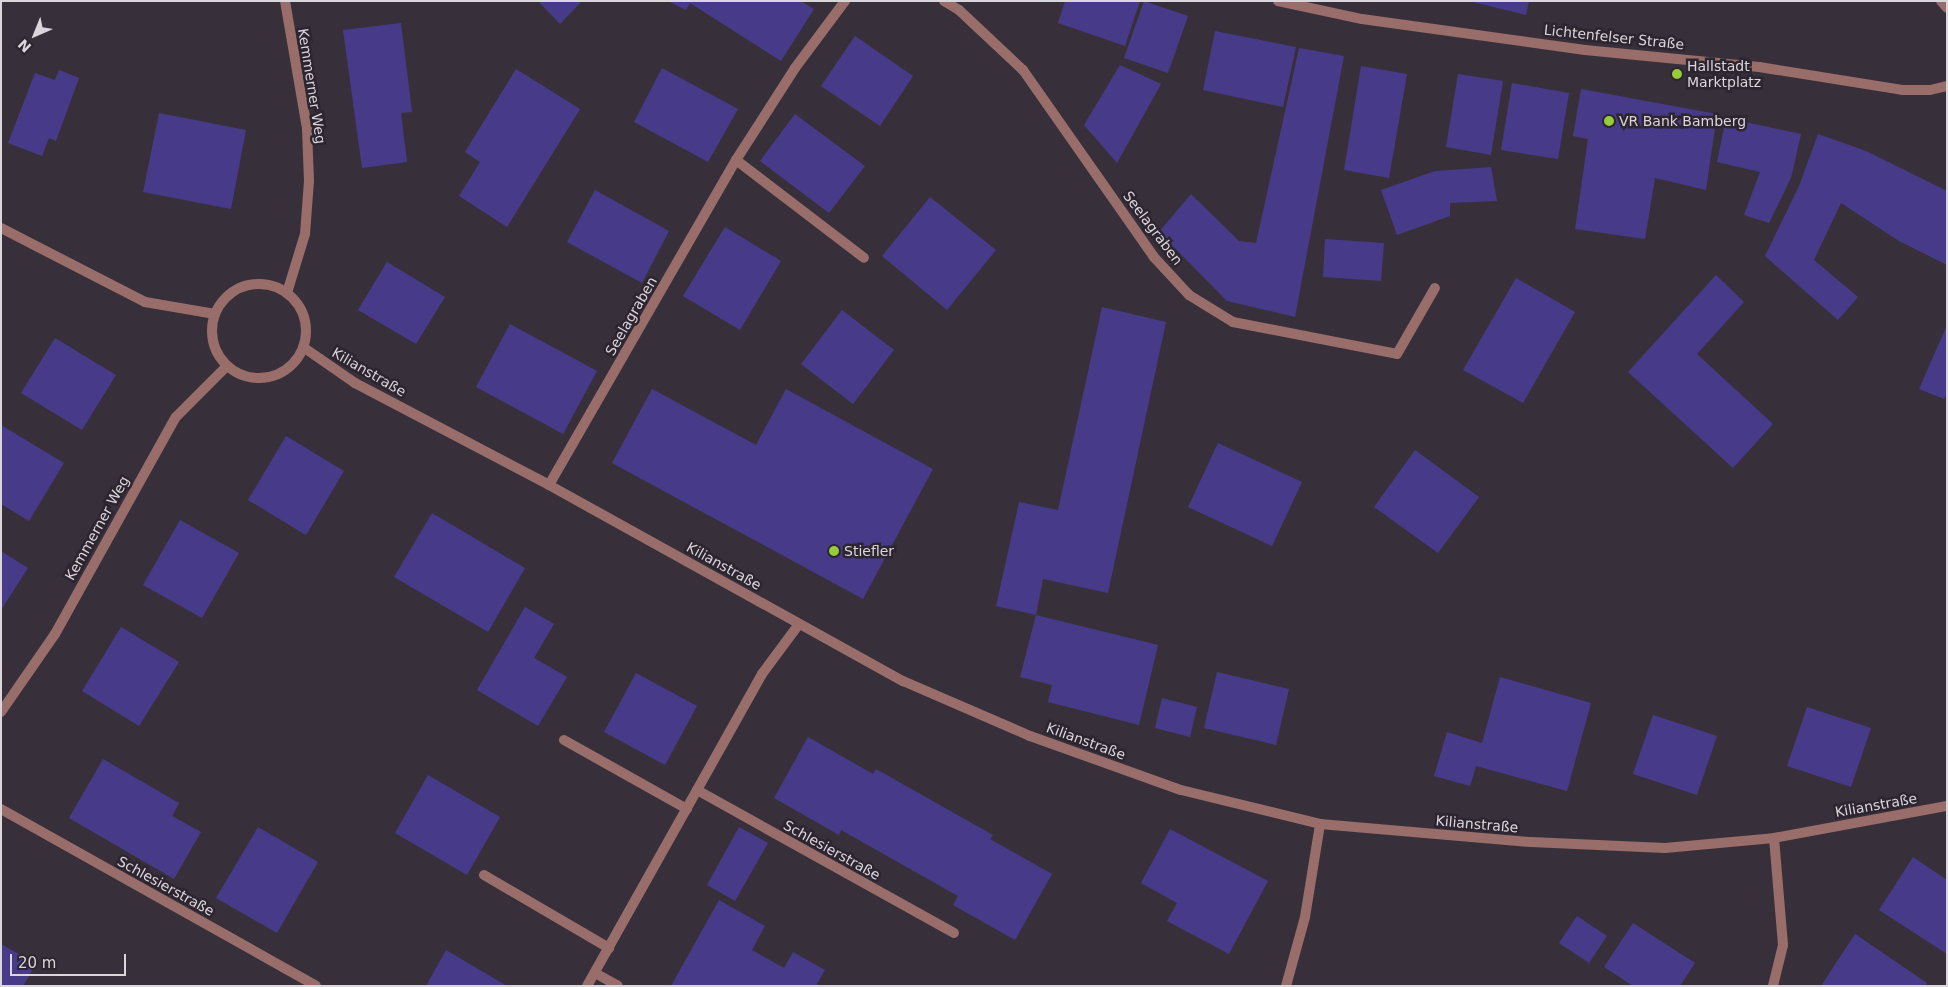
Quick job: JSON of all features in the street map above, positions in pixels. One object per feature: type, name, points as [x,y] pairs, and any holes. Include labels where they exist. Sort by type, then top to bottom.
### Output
[{"type":"street","name":"Kemmerner Weg","points":[[285,1],[307,129],[309,181],[304,234],[287,293]]},
{"type":"street","name":"Seelagraben","points":[[549,485],[736,160],[795,68],[845,1]]},
{"type":"street","name":"Seelagraben","points":[[944,1],[959,10],[1023,70],[1153,256],[1189,295],[1232,322],[1397,354],[1435,288]]},
{"type":"street","name":"Lichtenfelser Straße","points":[[1278,1],[1362,19],[1585,50],[1759,67],[1902,90],[1930,90],[1947,86]]},
{"type":"street","points":[[1941,1],[1947,8]]},
{"type":"street","points":[[736,160],[864,258]]},
{"type":"street","points":[[1,228],[145,302],[214,314]]},
{"type":"street","points":[[246,285],[274,286],[287,293],[304,318],[306,332],[303,347],[284,371],[270,377],[255,378],[228,366],[213,342],[214,314],[232,291],[246,285]]},
{"type":"street","name":"Kilianstraße","points":[[303,347],[355,383],[549,485],[903,681],[1030,736],[1181,790],[1320,824],[1531,842],[1665,848],[1774,838],[1947,806]]},
{"type":"street","name":"Kemmerner Weg","points":[[1,712],[55,634],[176,417],[228,366]]},
{"type":"street","points":[[588,986],[762,674],[799,624]]},
{"type":"street","points":[[564,740],[687,809]]},
{"type":"street","name":"Schlesierstraße","points":[[697,790],[954,933]]},
{"type":"street","name":"Schlesierstraße","points":[[1,809],[316,986]]},
{"type":"street","points":[[1286,986],[1305,917],[1320,824]]},
{"type":"street","points":[[1773,986],[1783,945],[1774,838]]},
{"type":"street","points":[[484,875],[608,948]]},
{"type":"street","points":[[595,973],[618,986]]},
{"type":"building","points":[[538,1],[582,1],[560,24]]},
{"type":"building","points":[[668,1],[801,1],[814,9],[781,61],[690,3],[686,10]]},
{"type":"building","points":[[1065,1],[1140,1],[1125,46],[1058,23]]},
{"type":"building","points":[[1144,1],[1188,16],[1168,73],[1124,58]]},
{"type":"building","points":[[1469,1],[1529,1],[1526,15]]},
{"type":"building","points":[[401,23],[412,112],[401,113],[407,162],[362,168],[343,30]]},
{"type":"building","points":[[1215,31],[1296,47],[1283,107],[1203,90]]},
{"type":"building","points":[[855,36],[913,76],[880,126],[821,86]]},
{"type":"building","points":[[1299,48],[1344,56],[1295,317],[1227,301],[1159,232],[1191,194],[1239,241],[1256,243]]},
{"type":"building","points":[[1120,65],[1161,84],[1117,163],[1084,125]]},
{"type":"building","points":[[1361,66],[1407,74],[1389,178],[1344,170]]},
{"type":"building","points":[[662,68],[738,109],[708,162],[634,122]]},
{"type":"building","points":[[516,69],[580,109],[507,227],[459,196],[480,162],[465,152]]},
{"type":"building","points":[[59,70],[79,78],[56,141],[49,138],[42,156],[8,143],[35,73],[55,80]]},
{"type":"building","points":[[1458,74],[1503,81],[1491,155],[1446,147]]},
{"type":"building","points":[[1512,83],[1569,93],[1558,159],[1501,150]]},
{"type":"building","points":[[1581,89],[1717,114],[1706,190],[1655,178],[1645,239],[1575,229],[1588,139],[1573,136]]},
{"type":"building","points":[[159,113],[246,130],[231,209],[143,192]]},
{"type":"building","points":[[795,114],[865,166],[829,213],[760,161]]},
{"type":"building","points":[[1726,118],[1801,134],[1791,178],[1769,223],[1744,215],[1760,172],[1717,162]]},
{"type":"building","points":[[1818,134],[1866,151],[1947,191],[1947,265],[1899,241],[1841,203],[1814,260],[1858,297],[1838,320],[1765,256],[1799,186]]},
{"type":"building","points":[[1491,167],[1497,201],[1450,203],[1450,216],[1397,235],[1381,190],[1435,171]]},
{"type":"building","points":[[595,190],[669,231],[642,283],[567,242]]},
{"type":"building","points":[[930,197],[996,250],[947,310],[882,256]]},
{"type":"building","points":[[725,227],[781,261],[740,330],[683,296]]},
{"type":"building","points":[[1325,239],[1384,243],[1381,281],[1323,277]]},
{"type":"building","points":[[387,262],[445,297],[416,344],[358,310]]},
{"type":"building","points":[[1716,275],[1744,302],[1697,354],[1773,424],[1733,468],[1628,372]]},
{"type":"building","points":[[1516,278],[1575,312],[1523,403],[1463,370]]},
{"type":"building","points":[[1102,307],[1166,322],[1108,593],[1043,579],[1036,615],[996,606],[1019,502],[1058,510]]},
{"type":"building","points":[[842,310],[894,350],[853,404],[801,364]]},
{"type":"building","points":[[510,324],[597,371],[563,434],[476,387]]},
{"type":"building","points":[[1947,325],[1947,394],[1944,399],[1919,389]]},
{"type":"building","points":[[55,338],[116,375],[82,430],[21,393]]},
{"type":"building","points":[[652,389],[756,445],[786,389],[933,469],[863,599],[612,463]]},
{"type":"building","points":[[1,425],[64,463],[29,521],[1,504]]},
{"type":"building","points":[[286,436],[344,471],[306,535],[248,500]]},
{"type":"building","points":[[1218,443],[1302,482],[1272,546],[1188,507]]},
{"type":"building","points":[[1415,450],[1479,497],[1438,553],[1374,507]]},
{"type":"building","points":[[432,513],[525,568],[488,632],[394,577]]},
{"type":"building","points":[[180,520],[239,553],[202,618],[143,585]]},
{"type":"building","points":[[1,551],[28,568],[1,610]]},
{"type":"building","points":[[525,607],[554,624],[534,658],[567,677],[538,726],[477,690]]},
{"type":"building","points":[[1036,615],[1158,645],[1139,725],[1048,702],[1052,685],[1020,677]]},
{"type":"building","points":[[121,627],[179,662],[139,726],[82,691]]},
{"type":"building","points":[[1217,672],[1289,689],[1276,745],[1204,728]]},
{"type":"building","points":[[636,673],[697,706],[665,765],[604,732]]},
{"type":"building","points":[[1500,677],[1591,703],[1567,791],[1476,766],[1470,786],[1434,776],[1447,732],[1482,743]]},
{"type":"building","points":[[1162,698],[1197,707],[1190,737],[1155,728]]},
{"type":"building","points":[[1807,707],[1871,728],[1851,787],[1787,766]]},
{"type":"building","points":[[1653,715],[1717,736],[1697,795],[1633,774]]},
{"type":"building","points":[[808,737],[873,774],[876,769],[993,835],[990,839],[1052,874],[1015,940],[953,905],[958,896],[841,830],[839,835],[774,798]]},
{"type":"building","points":[[103,759],[179,803],[172,816],[201,832],[174,879],[69,818]]},
{"type":"building","points":[[428,775],[500,817],[467,875],[395,833]]},
{"type":"building","points":[[258,827],[318,862],[277,933],[216,898]]},
{"type":"building","points":[[739,827],[768,843],[735,901],[707,885]]},
{"type":"building","points":[[1170,829],[1268,881],[1229,954],[1167,921],[1177,903],[1141,883]]},
{"type":"building","points":[[1913,857],[1947,880],[1947,954],[1879,910]]},
{"type":"building","points":[[719,900],[765,926],[752,950],[784,968],[793,952],[825,970],[817,984],[820,986],[671,986]]},
{"type":"building","points":[[1577,916],[1607,936],[1589,963],[1559,943]]},
{"type":"building","points":[[1633,923],[1695,963],[1680,986],[1633,986],[1604,967]]},
{"type":"building","points":[[1855,934],[1927,983],[1926,986],[1821,986]]},
{"type":"building","points":[[1,944],[36,964],[23,986],[1,986]]},
{"type":"building","points":[[446,950],[507,986],[426,986]]},
{"type":"place","name":"Hallstadt Marktplatz","points":[[1677,74]]},
{"type":"place","name":"VR Bank Bamberg","points":[[1609,121]]},
{"type":"place","name":"Stiefler","points":[[834,551]]}]
